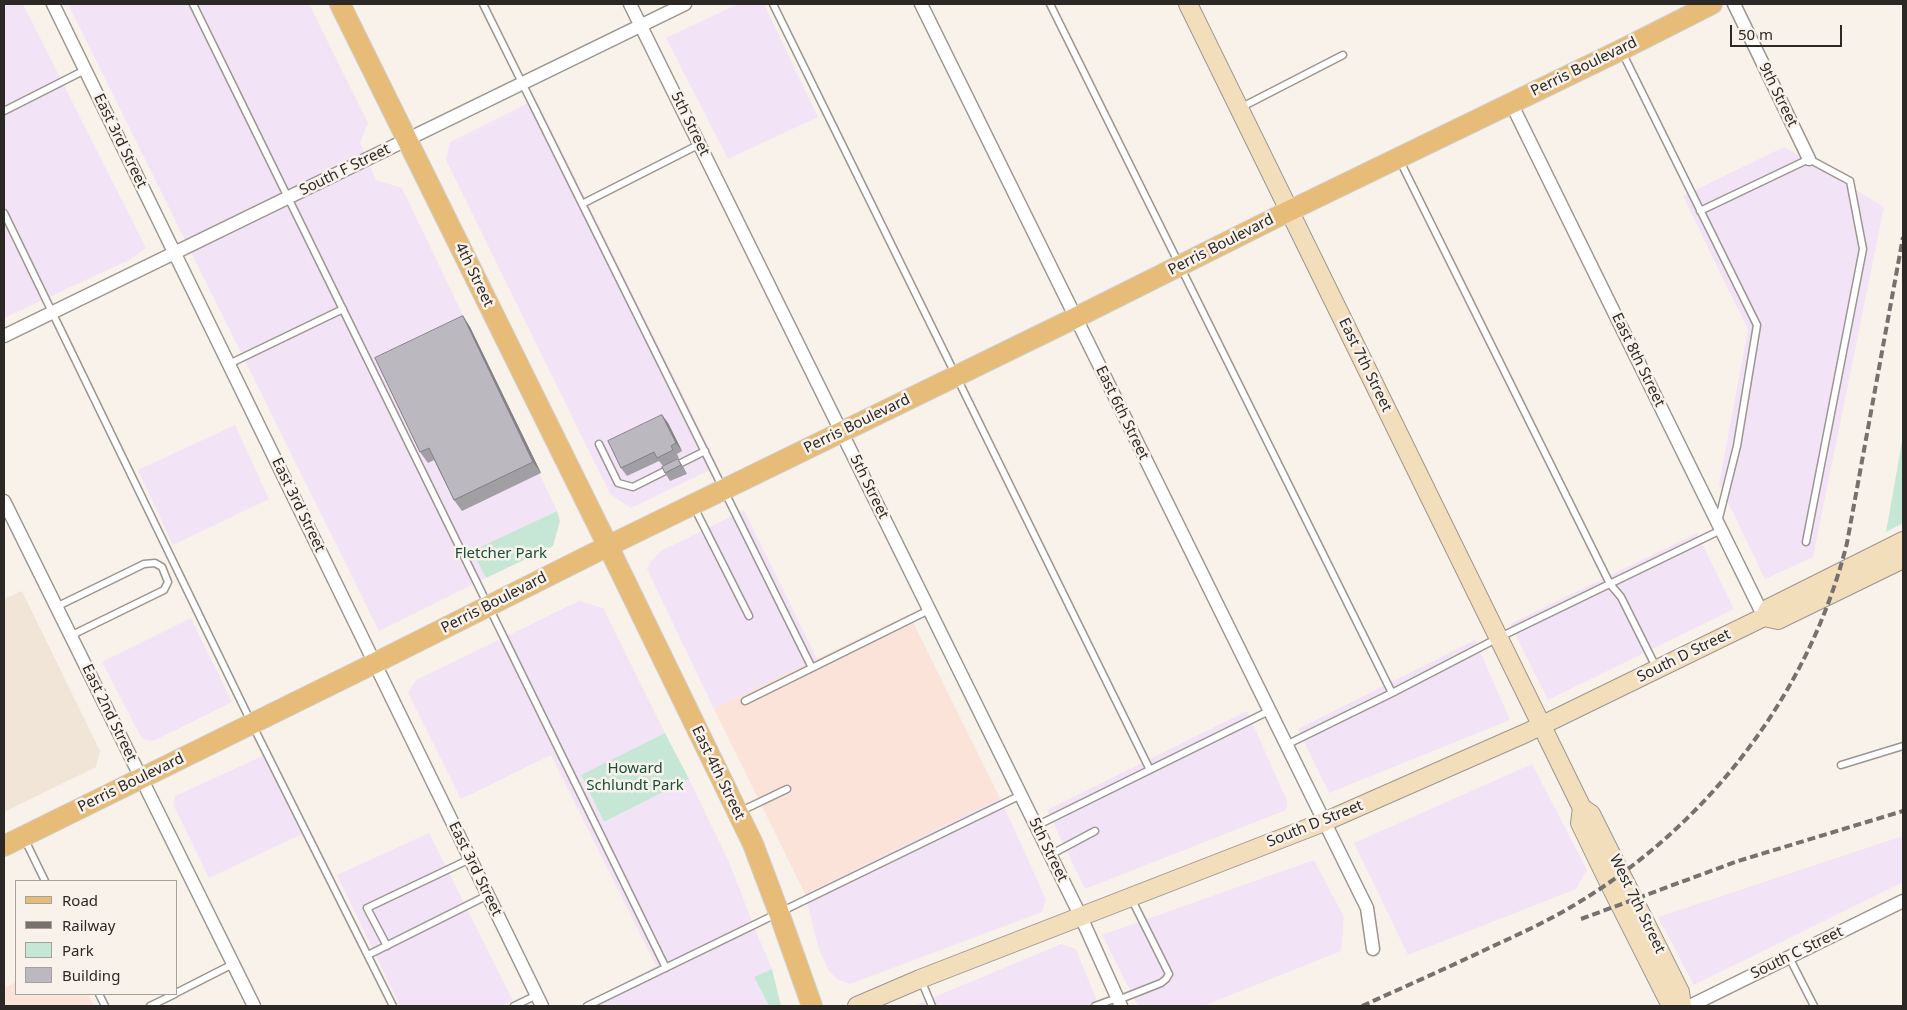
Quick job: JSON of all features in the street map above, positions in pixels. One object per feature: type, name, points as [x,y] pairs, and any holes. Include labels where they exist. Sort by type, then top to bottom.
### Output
[{"type":"main road","name":"4th Street","points":[[340,4],[608,546]]},
{"type":"main road","name":"Perris Boulevard","points":[[4,846],[693,504],[1712,4]]},
{"type":"main road","name":"East 4th Street","points":[[608,546],[753,844],[780,913],[812,1006]]},
{"type":"street","name":"East 3rd Street","points":[[53,4],[540,1000]]},
{"type":"street","name":"5th Street","points":[[630,4],[1050,854],[1118,1001]]},
{"type":"street","name":"South F Street","points":[[4,336],[685,4]]},
{"type":"street","name":"East 6th Street","points":[[921,4],[1367,908],[1373,949]]},
{"type":"street","name":"East 7th Street","points":[[1188,4],[1541,726]]},
{"type":"street","name":"9th Street","points":[[1734,4],[1809,159]]},
{"type":"street","name":"East 8th Street","points":[[1511,103],[1764,617]]},
{"type":"street","name":"East 2nd Street","points":[[4,501],[254,1006]]},
{"type":"street","name":"South D Street","points":[[857,1006],[920,979],[1324,822],[1541,726],[1764,617],[1769,608],[1903,541]]},
{"type":"street","name":"South D Street","points":[[1764,617],[1778,620],[1903,559]]},
{"type":"street","name":"West 7th Street","points":[[1541,726],[1582,808],[1591,814],[1680,992],[1682,1006]]},
{"type":"street","name":"West 7th Street","points":[[1582,808],[1580,823],[1609,884],[1668,1000],[1677,1006]]},
{"type":"street","name":"South C Street","points":[[1690,1006],[1903,902]]},
{"type":"lane","points":[[192,4],[666,968]]},
{"type":"lane","points":[[483,4],[812,668]]},
{"type":"lane","points":[[773,4],[1150,770]]},
{"type":"lane","points":[[1050,4],[1392,693]]},
{"type":"lane","points":[[1286,746],[1498,638],[1610,584],[1719,527],[1737,446],[1757,325],[1620,50]]},
{"type":"lane","points":[[1239,108],[1343,55]]},
{"type":"lane","points":[[4,111],[85,70]]},
{"type":"lane","points":[[582,204],[700,144]]},
{"type":"lane","points":[[1398,158],[1610,584],[1621,597],[1657,669]]},
{"type":"lane","points":[[1700,211],[1809,159],[1850,182],[1863,249],[1806,542]]},
{"type":"lane","points":[[4,213],[252,724],[394,1006]]},
{"type":"lane","points":[[229,364],[343,309]]},
{"type":"lane","points":[[599,444],[618,483],[633,487],[705,452]]},
{"type":"lane","points":[[693,504],[748,616]]},
{"type":"lane","points":[[56,607],[144,564],[155,563],[162,568],[168,582],[164,590],[70,636]]},
{"type":"lane","points":[[746,701],[929,610]]},
{"type":"lane","points":[[1036,826],[1269,711]]},
{"type":"lane","points":[[1841,765],[1903,746]]},
{"type":"lane","points":[[737,813],[788,789]]},
{"type":"lane","points":[[587,1006],[1021,795]]},
{"type":"lane","points":[[1050,854],[1095,831]]},
{"type":"lane","points":[[23,836],[45,880]]},
{"type":"lane","points":[[386,946],[368,908],[470,858]]},
{"type":"lane","points":[[368,955],[488,895]]},
{"type":"lane","points":[[1095,1006],[1118,1001],[1160,984],[1166,980],[1169,974],[1131,897]]},
{"type":"lane","points":[[1789,957],[1814,1006]]},
{"type":"lane","points":[[178,992],[233,964]]},
{"type":"lane","points":[[920,979],[932,1006]]},
{"type":"lane","points":[[150,1006],[172,995]]},
{"type":"lane","points":[[514,1006],[540,1000]]},
{"type":"shaded area","points":[[4,4],[23,4],[146,248],[131,259],[4,318]]},
{"type":"shaded area","points":[[68,4],[309,4],[368,123],[360,143],[376,180],[402,188],[557,511],[473,551],[486,578],[379,631]]},
{"type":"shaded area","points":[[738,4],[764,4],[818,117],[728,159],[666,38]]},
{"type":"shaded area","points":[[536,99],[718,466],[631,508],[610,494],[446,160],[450,142]]},
{"type":"shaded area","points":[[1784,147],[1884,207],[1813,557],[1765,579],[1719,484],[1748,330],[1683,196]]},
{"type":"shaded area","points":[[235,425],[269,499],[173,545],[138,470]]},
{"type":"shaded area","points":[[744,510],[817,659],[714,709],[647,569],[651,561],[661,551]]},
{"type":"shaded area","points":[[1697,533],[1734,609],[1548,700],[1510,624]]},
{"type":"shaded area","points":[[22,591],[100,751],[96,767],[4,812],[4,599]]},
{"type":"shaded area","points":[[579,601],[603,608],[665,733],[581,776],[604,822],[689,779],[729,862],[772,969],[754,977],[769,1006],[579,1006],[656,966],[551,755],[461,799],[408,693],[416,680]]},
{"type":"shaded area","points":[[909,614],[1000,798],[805,894],[714,709]]},
{"type":"shaded area","points":[[191,618],[232,702],[153,741],[142,739],[102,662]]},
{"type":"shaded area","points":[[1475,640],[1510,720],[1329,793],[1298,729]]},
{"type":"shaded area","points":[[1247,711],[1287,801],[1286,810],[1085,889],[1047,810]]},
{"type":"shaded area","points":[[265,755],[302,834],[209,878],[174,806],[175,796]]},
{"type":"shaded area","points":[[1532,764],[1587,870],[1576,889],[1408,955],[1354,843]]},
{"type":"shaded area","points":[[1000,798],[1046,899],[1042,912],[850,984],[837,979],[829,971],[819,950],[805,894]]},
{"type":"shaded area","points":[[429,833],[513,1001],[500,1006],[400,1006],[337,875]]},
{"type":"shaded area","points":[[1903,836],[1903,882],[1694,985],[1658,917]]},
{"type":"shaded area","points":[[1314,860],[1344,917],[1341,951],[1203,1006],[1138,1006],[1102,935]]},
{"type":"shaded area","points":[[1061,944],[1076,949],[1099,1006],[913,1006]]},
{"type":"shaded area","points":[[15,982],[15,995],[88,995],[94,1006],[4,1006],[4,988]]},
{"type":"green space","points":[[1903,436],[1903,523],[1886,532]]},
{"type":"green space","name":"Fletcher Park","points":[[557,511],[560,521],[553,546],[486,578],[472,551]]},
{"type":"green space","name":"Howard Schlundt Park","points":[[665,733],[689,779],[604,822],[581,775]]},
{"type":"green space","points":[[772,969],[781,1006],[769,1006],[754,977]]},
{"type":"building","points":[[463,316],[533,462],[454,500],[429,448],[420,452],[375,358]]},
{"type":"building","points":[[662,415],[676,443],[671,446],[673,450],[657,458],[654,452],[621,468],[608,441]]},
{"type":"building","points":[[678,459],[681,465],[665,473],[662,467]]},
{"type":"railway","points":[[1362,1006],[1541,924],[1620,875],[1666,838],[1708,797],[1745,752],[1779,704],[1807,653],[1830,599],[1847,543],[1903,237]]},
{"type":"railway","points":[[1581,919],[1738,861],[1903,811]]}]
